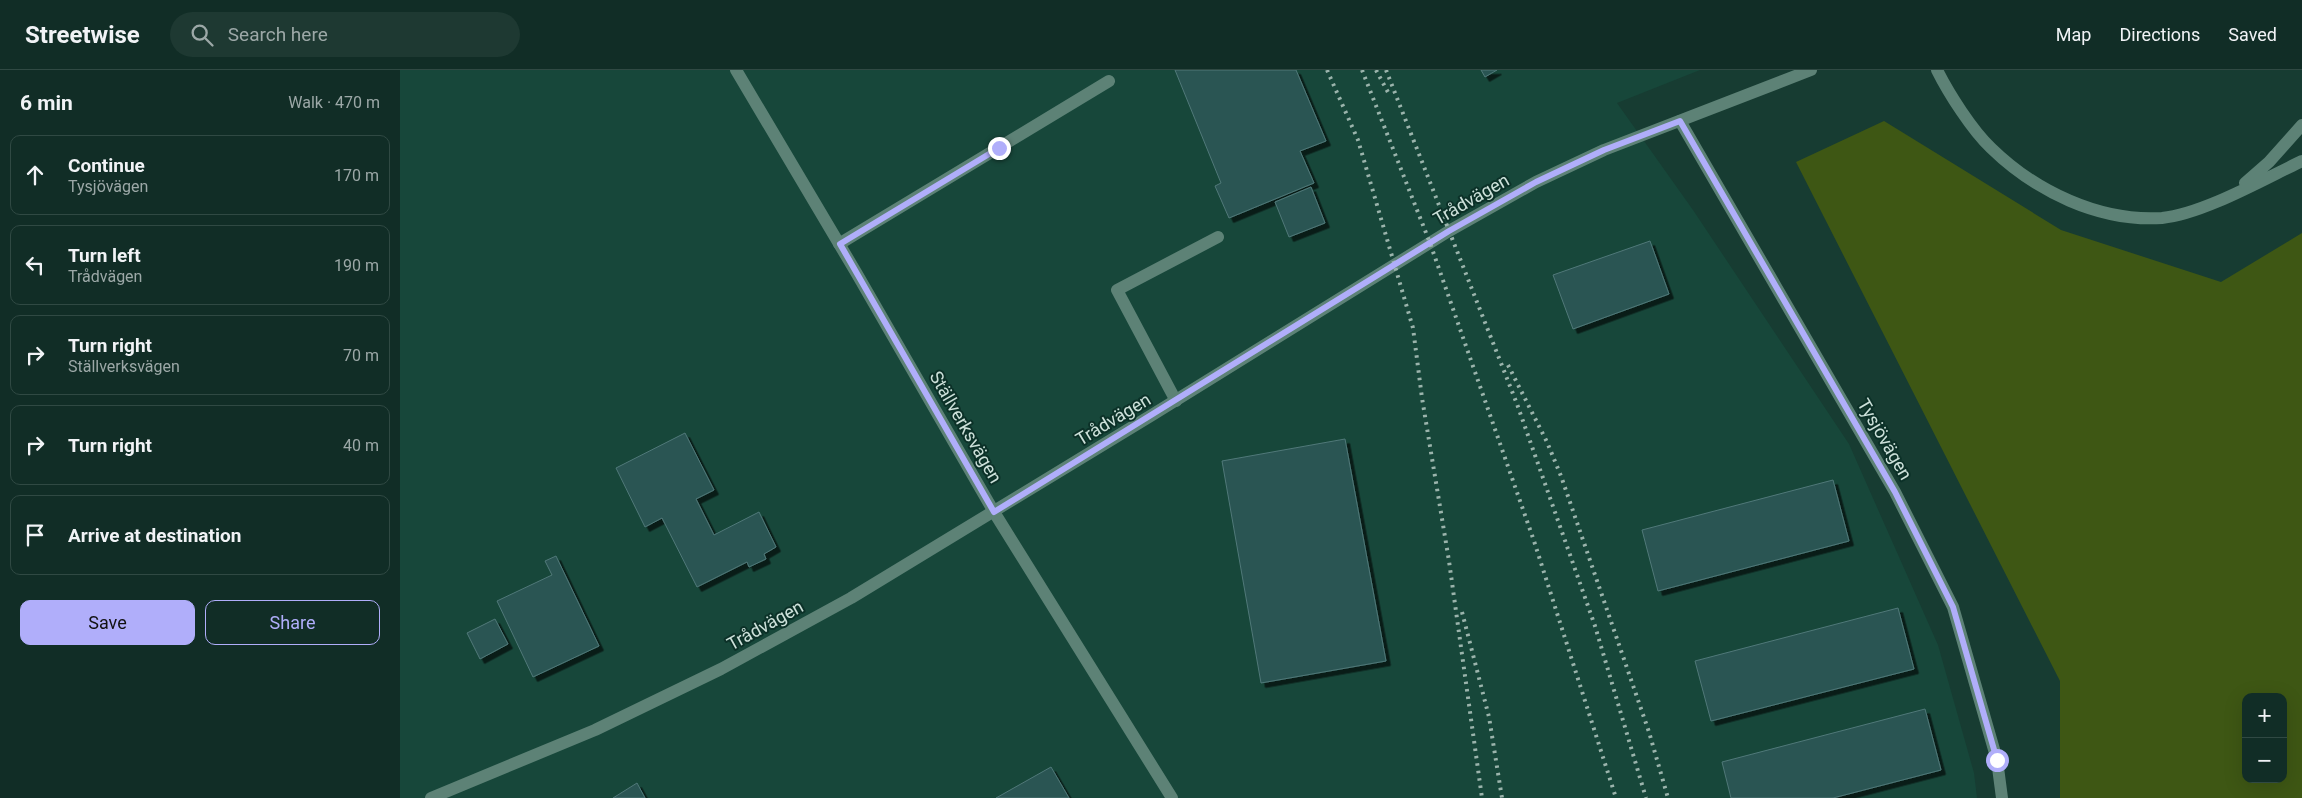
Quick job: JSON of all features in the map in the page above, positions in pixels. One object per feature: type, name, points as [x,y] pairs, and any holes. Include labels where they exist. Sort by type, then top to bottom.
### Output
[{"type":"street","name":"Ställverksvägen","points":[[736,70],[840,244],[994,512],[1172,798]]},
{"type":"street","name":"Trådvägen","points":[[431,798],[595,730],[721,669],[851,598],[1176,401],[1449,231],[1536,182],[1604,150],[1811,70]]},
{"type":"street","points":[[1937,70],[1947,89],[1990,148],[2032,180],[2073,204],[2124,215],[2162,218],[2201,207],[2232,195],[2302,161]]},
{"type":"street","points":[[840,244],[1109,81]]},
{"type":"street","name":"Tysjövägen","points":[[1680,121],[1895,492],[1953,607],[1997,760],[2002,798]]},
{"type":"street","points":[[2232,195],[2269,162],[2302,125]]},
{"type":"street","points":[[1176,401],[1117,290],[1218,236]]},
{"type":"shaded area","points":[[400,70],[1700,70],[1617,103],[1693,210],[1849,444],[1938,645],[1974,773],[1977,798],[400,798]]},
{"type":"green space","points":[[1884,121],[2061,230],[2221,282],[2302,233],[2302,798],[2060,798],[2060,681],[1796,162]]},
{"type":"building","points":[[1175,70],[1296,70],[1326,141],[1300,151],[1314,183],[1229,218],[1215,186],[1221,183]]},
{"type":"building","points":[[1481,70],[1497,70],[1485,77]]},
{"type":"building","points":[[1311,187],[1325,223],[1289,237],[1275,202]]},
{"type":"building","points":[[1650,241],[1669,294],[1573,329],[1553,275]]},
{"type":"building","points":[[685,433],[714,490],[696,499],[714,535],[759,512],[776,547],[764,554],[766,559],[749,567],[747,562],[697,587],[662,518],[645,527],[616,468]]},
{"type":"building","points":[[1345,439],[1386,661],[1261,683],[1222,461]]},
{"type":"building","points":[[1833,480],[1849,541],[1658,591],[1642,530]]},
{"type":"building","points":[[556,556],[599,646],[533,677],[497,601],[552,575],[545,561]]},
{"type":"building","points":[[1898,608],[1914,669],[1711,721],[1695,661]]},
{"type":"building","points":[[495,619],[508,644],[480,659],[467,633]]},
{"type":"building","points":[[1925,709],[1941,770],[1833,798],[1731,798],[1722,762]]},
{"type":"building","points":[[1051,767],[1069,798],[996,798]]},
{"type":"building","points":[[637,783],[645,798],[613,798]]},
{"type":"railway","points":[[1327,70],[1358,140],[1413,328],[1422,398],[1449,561],[1482,798]]},
{"type":"railway","points":[[1362,70],[1430,243],[1534,541],[1616,798]]},
{"type":"railway","points":[[1376,70],[1390,96]]},
{"type":"railway","points":[[1386,70],[1517,404],[1595,626],[1646,798]]},
{"type":"railway","points":[[1508,365],[1547,442],[1561,476],[1649,732],[1668,798]]},
{"type":"railway","points":[[1462,612],[1489,717],[1502,798]]},
{"type":"route","points":[[999,148],[840,244],[994,512],[1449,231],[1536,182],[1604,150],[1680,121],[1895,492],[1953,607],[1997,760]]}]
